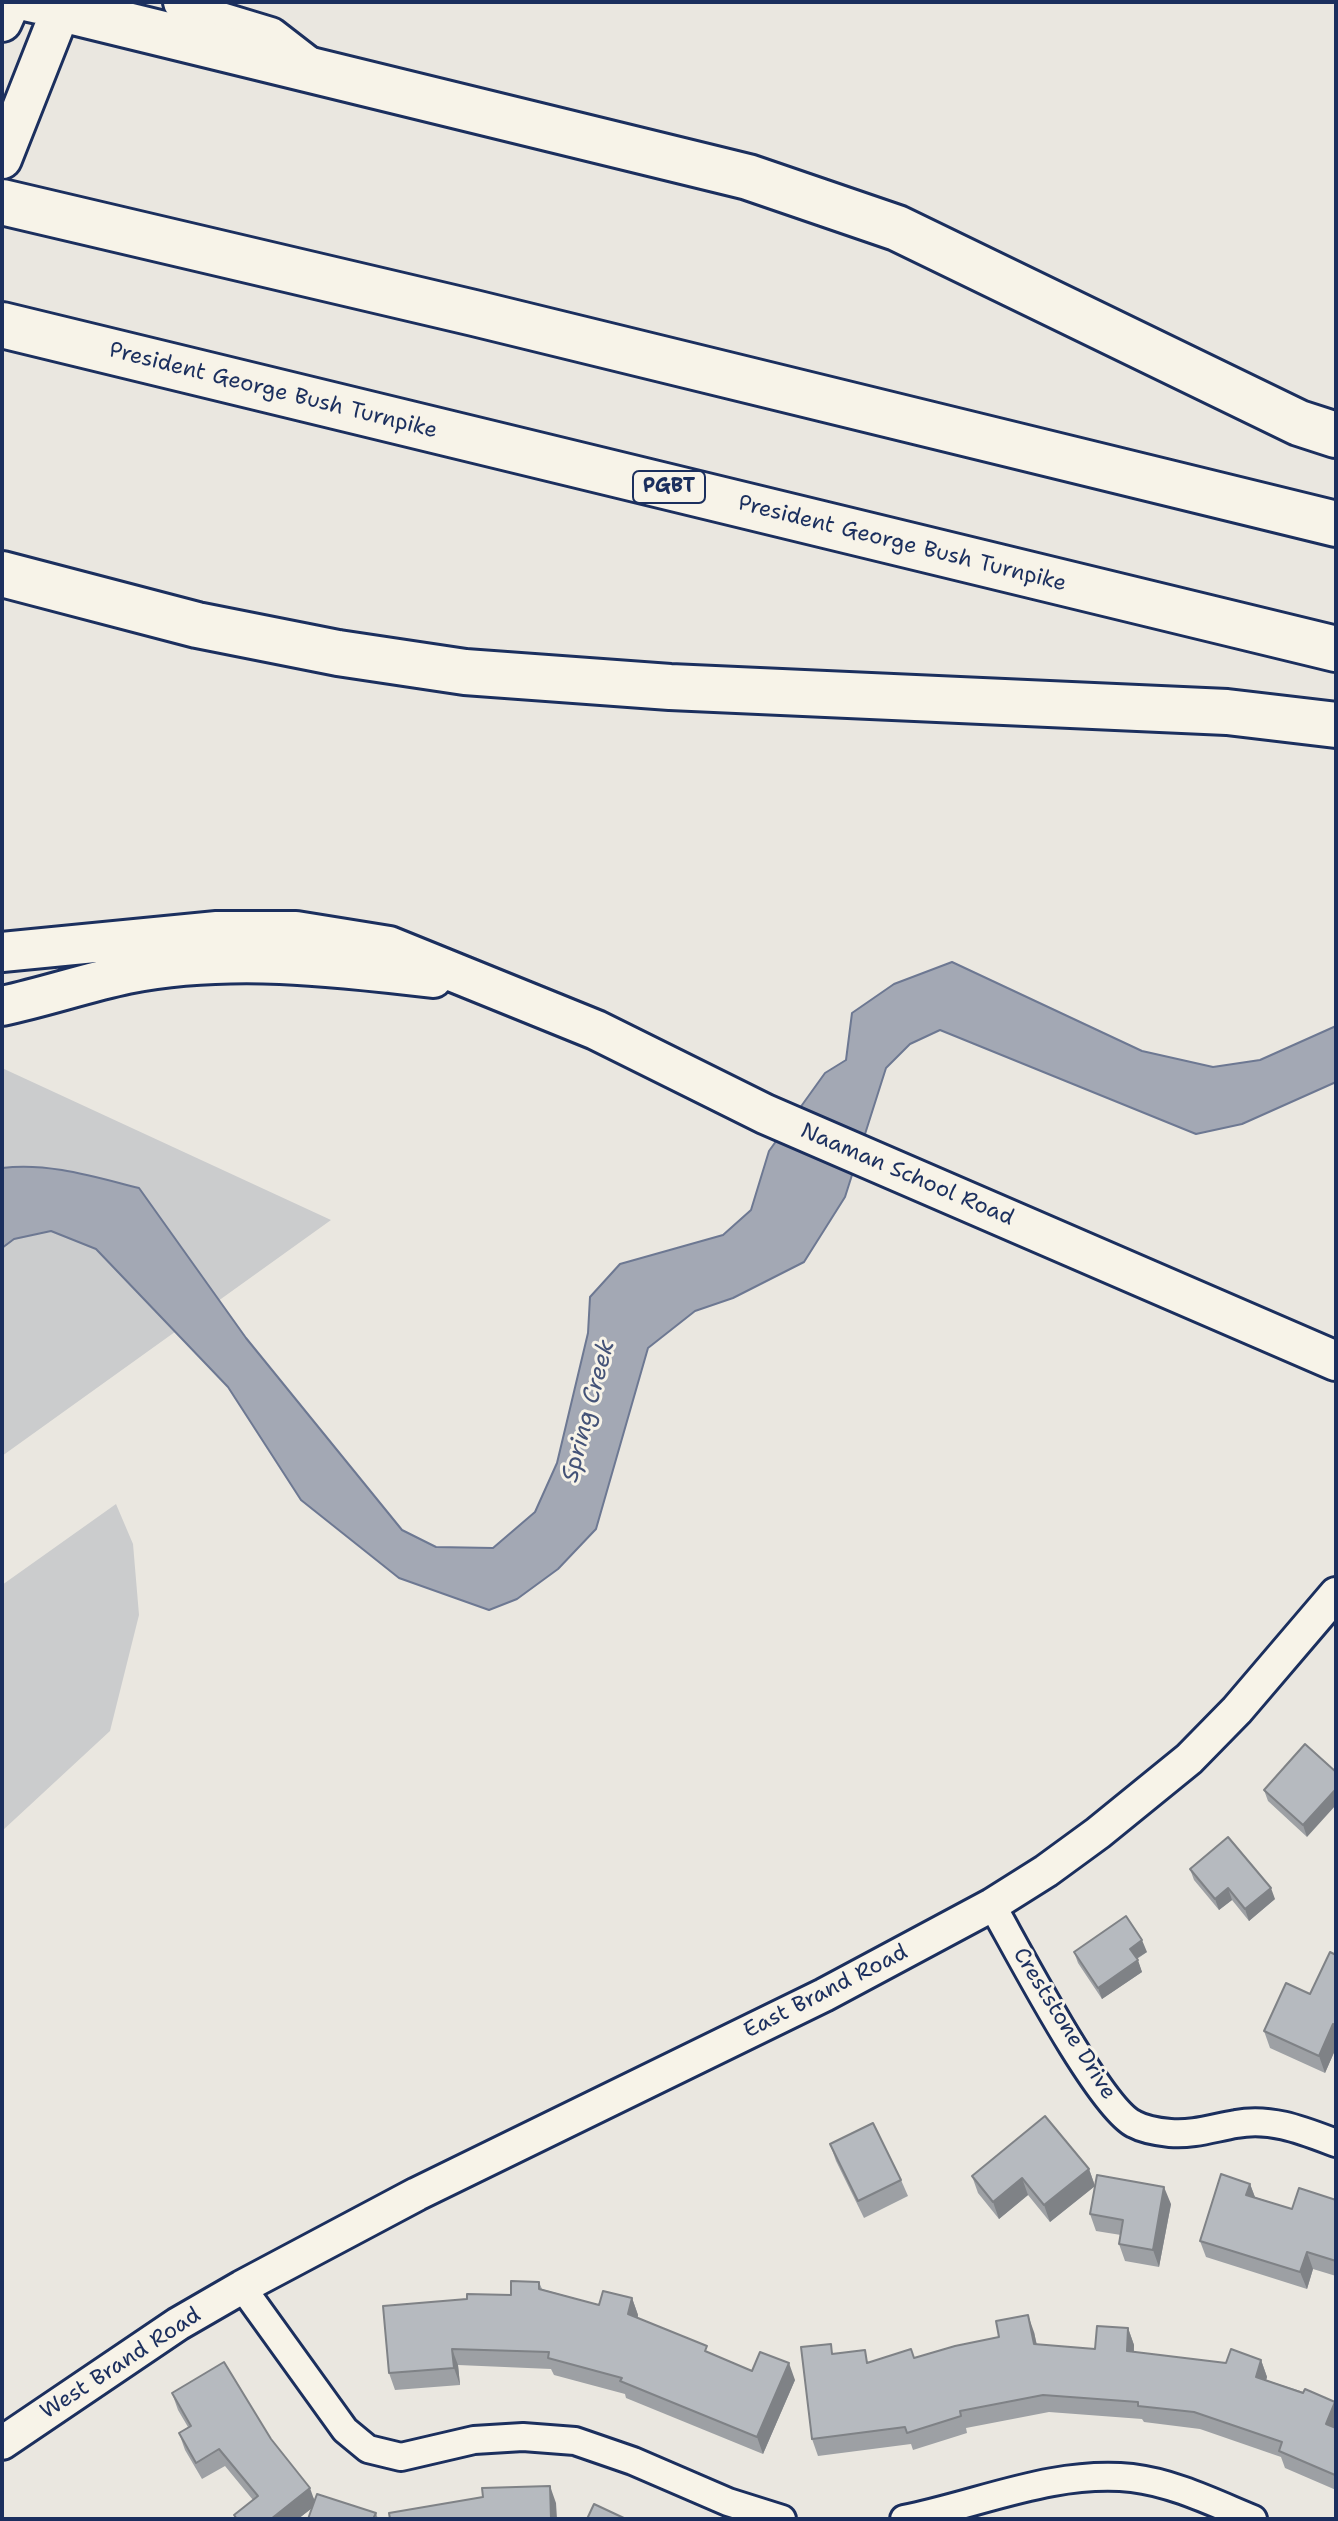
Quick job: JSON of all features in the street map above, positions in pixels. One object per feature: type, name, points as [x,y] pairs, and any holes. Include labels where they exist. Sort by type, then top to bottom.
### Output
[{"type":"highway","points":[[52,4],[748,177],[897,228],[1299,423],[1336,435]]},
{"type":"highway","points":[[2,202],[474,313],[1336,524]]},
{"type":"highway","name":"President George Bush Turnpike","points":[[2,325],[1336,649]]},
{"type":"highway","points":[[15,578],[197,625],[338,653],[465,672],[670,687],[1227,712],[1336,725]]},
{"type":"main road","points":[[2,22],[11,2]]},
{"type":"main road","points":[[183,2],[204,17],[270,37],[312,70]]},
{"type":"main road","points":[[2,159],[52,4]]},
{"type":"main road","name":"Naaman School Road","points":[[2,952],[202,932],[296,931],[389,946],[596,1030],[765,1114],[1336,1361]]},
{"type":"main road","points":[[2,1006],[127,974],[192,966],[326,965],[480,983]]},
{"type":"street","name":"East Brand Road","points":[[242,2287],[417,2194],[824,1995],[992,1905],[1046,1871],[1189,1759],[1237,1710],[1336,1594]]},
{"type":"street","name":"Creststone Drive","points":[[992,1905],[1085,2065],[1107,2097],[1133,2124],[1168,2133],[1203,2132],[1238,2123],[1261,2122],[1291,2127],[1336,2143]]},
{"type":"street","name":"West Brand Road","points":[[2,2443],[178,2324],[242,2287]]},
{"type":"street","points":[[242,2287],[345,2430],[368,2449],[401,2457],[474,2440],[523,2437],[575,2441],[633,2461],[728,2502],[782,2519]]},
{"type":"street","points":[[919,2518],[1011,2490],[1090,2478],[1132,2478],[1177,2488],[1253,2519]]},
{"type":"shaded area","points":[[2,1068],[331,1220],[2,1456]]},
{"type":"shaded area","points":[[116,1504],[133,1544],[139,1615],[110,1731],[2,1831],[2,1585]]},
{"type":"water","name":"Spring Creek","points":[[952,962],[1142,1051],[1213,1067],[1260,1060],[1336,1026],[1336,1082],[1242,1124],[1196,1134],[940,1030],[910,1044],[886,1068],[845,1197],[804,1262],[733,1298],[695,1311],[648,1348],[596,1529],[558,1569],[517,1599],[489,1610],[399,1578],[301,1500],[228,1387],[96,1249],[51,1231],[14,1239],[2,1248],[2,1168],[54,1169],[139,1188],[246,1338],[402,1530],[436,1547],[493,1548],[535,1512],[557,1463],[588,1333],[590,1297],[620,1264],[723,1235],[751,1210],[769,1151],[825,1073],[846,1060],[852,1013],[894,984]]},
{"type":"building","points":[[1305,1744],[1336,1772],[1336,1789],[1303,1825],[1264,1790]]},
{"type":"building","points":[[1228,1837],[1271,1888],[1245,1909],[1228,1888],[1215,1899],[1190,1869]]},
{"type":"building","points":[[1126,1916],[1142,1940],[1130,1949],[1138,1960],[1098,1988],[1074,1952]]},
{"type":"building","points":[[1330,1952],[1336,1955],[1336,2025],[1333,2024],[1319,2056],[1264,2031],[1286,1983],[1310,1994]]},
{"type":"building","points":[[1045,2116],[1089,2169],[1044,2205],[1022,2178],[993,2202],[972,2176]]},
{"type":"building","points":[[873,2123],[901,2180],[858,2201],[830,2144]]},
{"type":"building","points":[[1221,2174],[1250,2184],[1246,2195],[1292,2209],[1299,2188],[1336,2200],[1336,2261],[1307,2252],[1300,2272],[1200,2241]]},
{"type":"building","points":[[1097,2175],[1164,2187],[1153,2250],[1119,2244],[1123,2220],[1090,2214]]},
{"type":"building","points":[[511,2281],[539,2282],[539,2289],[599,2305],[603,2291],[632,2298],[628,2314],[707,2346],[705,2351],[752,2371],[760,2352],[789,2363],[757,2437],[620,2381],[622,2378],[548,2358],[549,2352],[452,2349],[454,2368],[389,2373],[383,2306],[467,2299],[467,2294],[511,2295]]},
{"type":"building","points":[[1028,2315],[1034,2344],[1095,2349],[1097,2326],[1128,2328],[1127,2351],[1226,2363],[1231,2349],[1261,2360],[1256,2377],[1303,2393],[1305,2389],[1335,2402],[1326,2424],[1336,2428],[1335,2475],[1279,2451],[1282,2442],[1194,2412],[1138,2406],[1138,2402],[1043,2395],[960,2411],[961,2416],[907,2433],[905,2427],[812,2439],[801,2347],[831,2344],[832,2354],[865,2350],[867,2363],[911,2349],[914,2358],[999,2337],[996,2321]]},
{"type":"building","points":[[224,2362],[271,2439],[310,2488],[271,2519],[237,2519],[234,2515],[258,2496],[219,2449],[196,2463],[179,2433],[191,2426],[172,2393]]},
{"type":"building","points":[[550,2486],[551,2519],[390,2519],[389,2513],[483,2497],[482,2488]]},
{"type":"building","points":[[317,2494],[376,2513],[373,2519],[308,2519]]},
{"type":"building","points":[[594,2504],[626,2519],[587,2519]]}]
